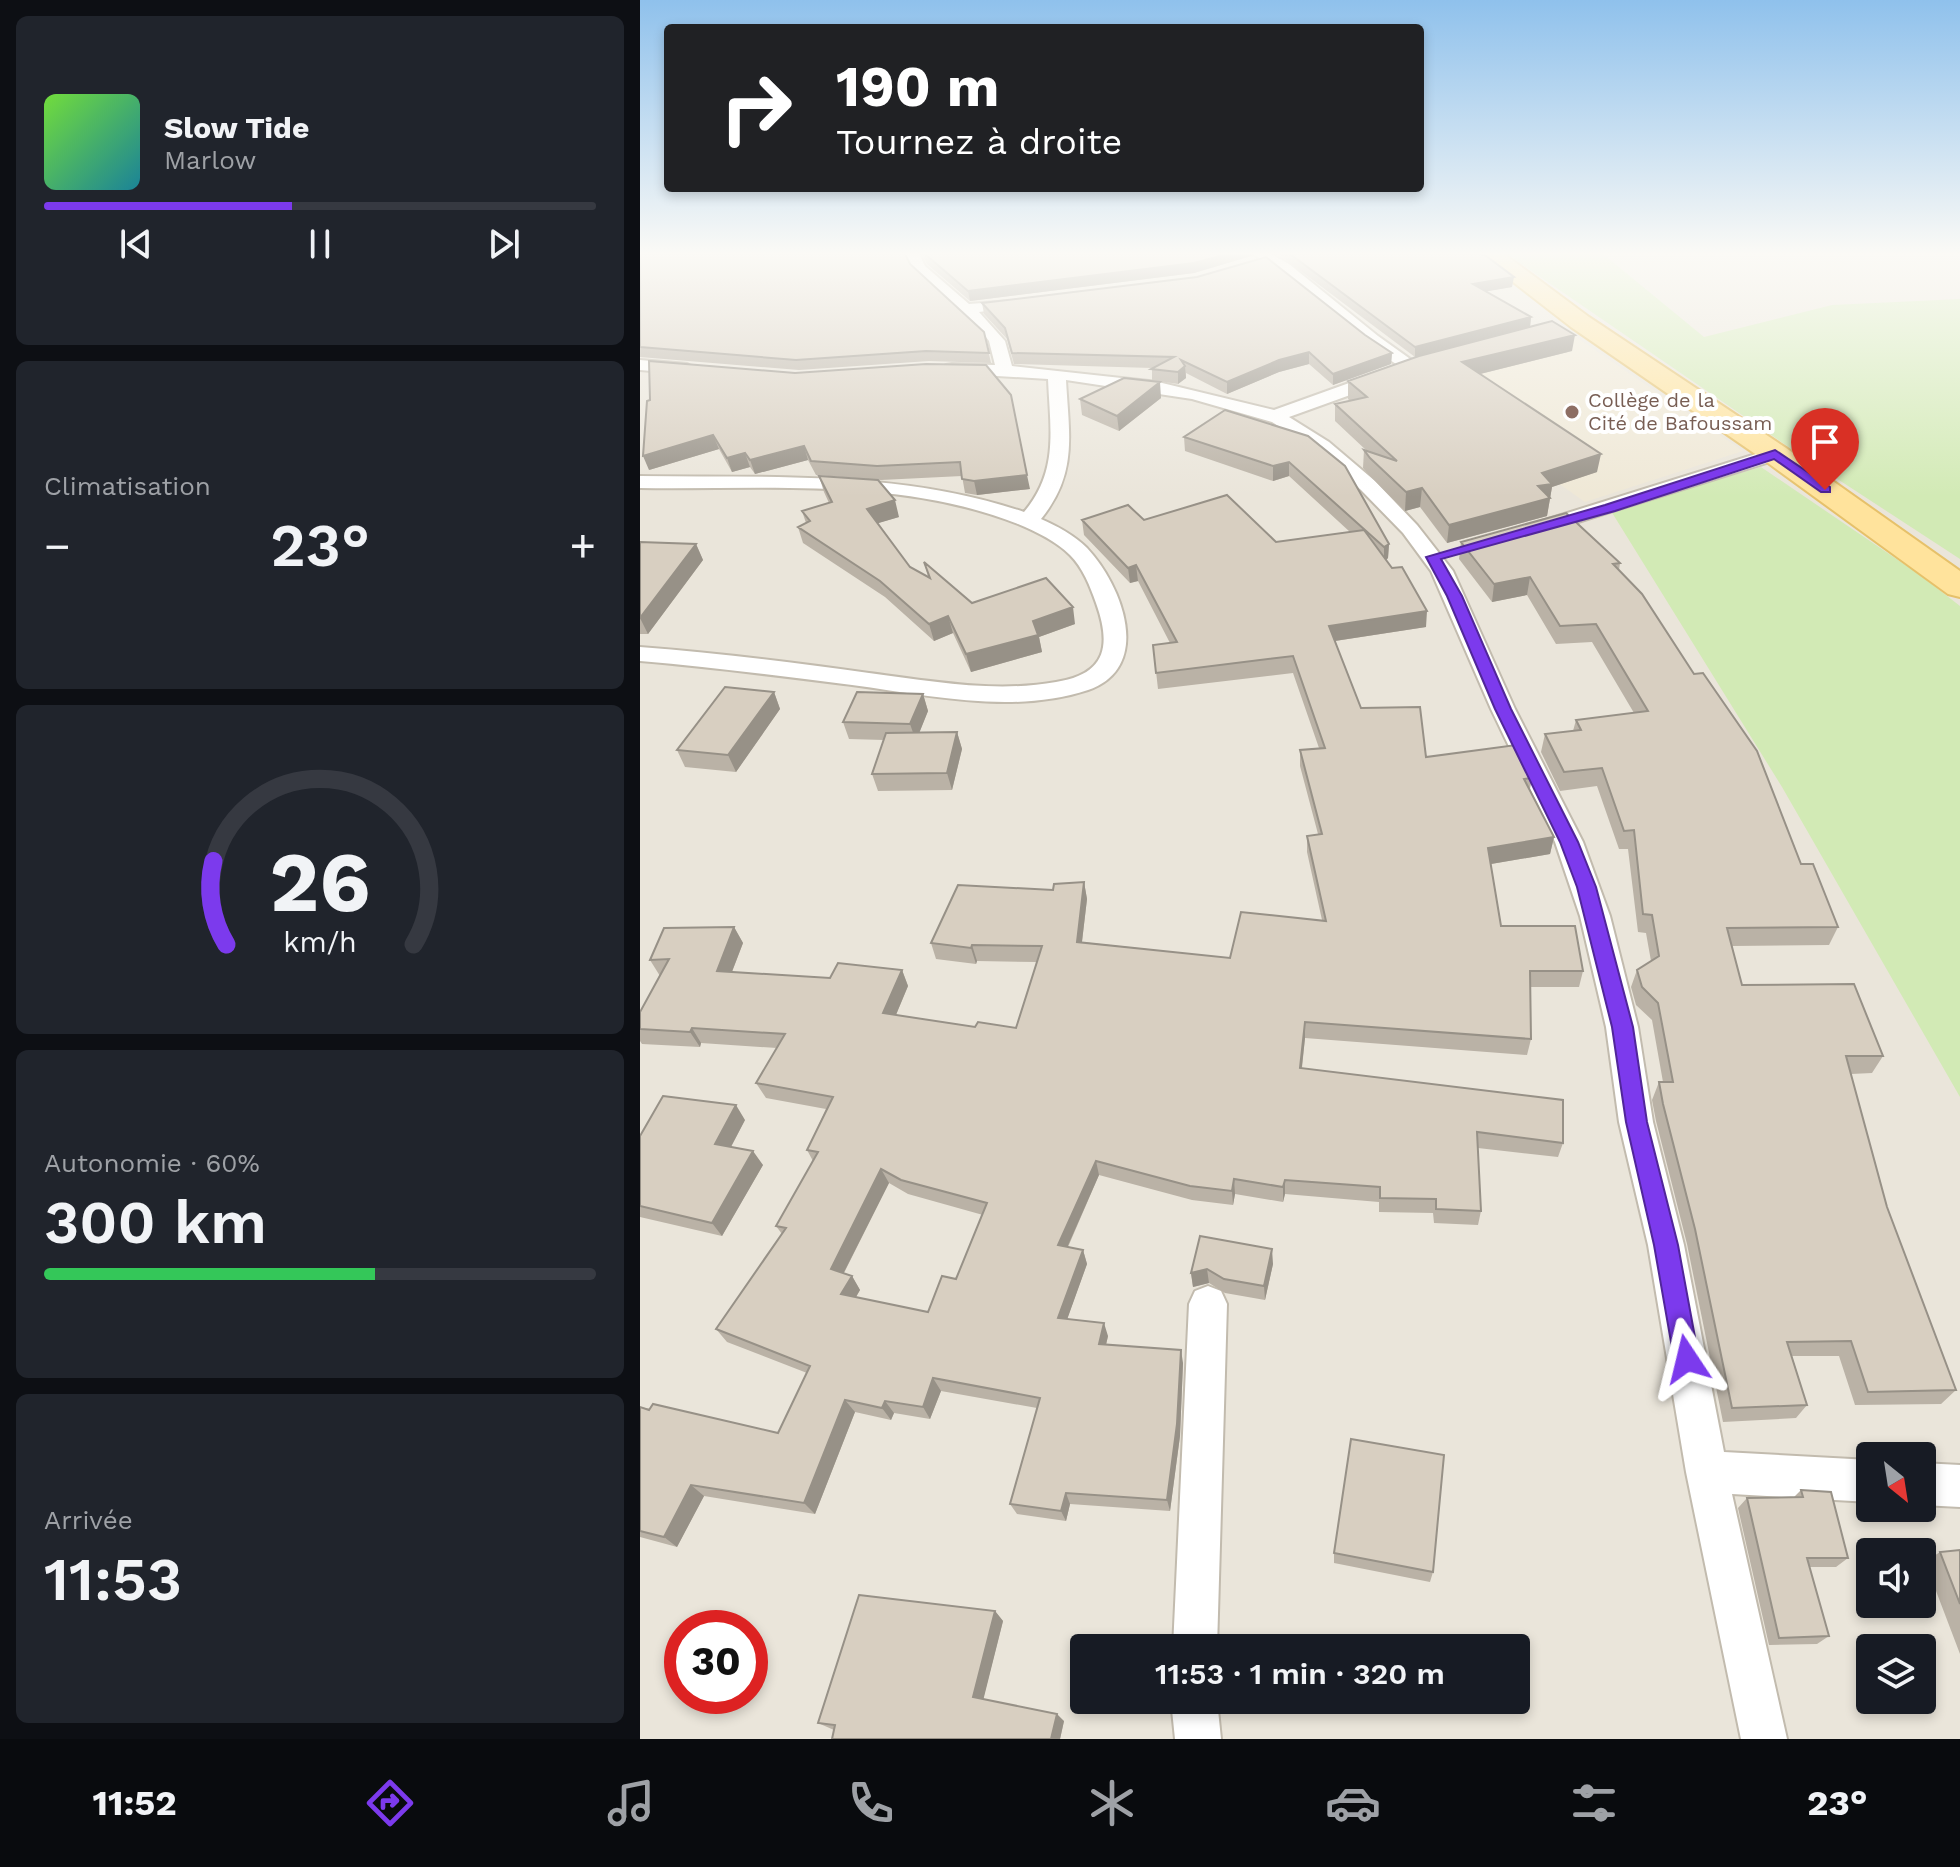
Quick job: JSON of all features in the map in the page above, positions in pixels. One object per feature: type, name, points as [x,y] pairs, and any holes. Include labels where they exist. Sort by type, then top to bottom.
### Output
[{"type":"main road","points":[[1581,335],[1775,454],[1960,587]]},
{"type":"street","points":[[991,335],[997,341],[1005,371]]},
{"type":"street","points":[[1275,416],[1416,365],[1366,335]]},
{"type":"street","points":[[640,365],[715,372]]},
{"type":"street","points":[[929,369],[1057,375],[1191,393],[1275,416],[1325,449],[1443,554],[1455,596],[1503,709],[1569,842],[1595,916],[1622,1027],[1636,1122],[1666,1245],[1707,1472],[1764,1739]]},
{"type":"street","points":[[1029,520],[1049,496],[1061,458],[1057,375]]},
{"type":"street","points":[[1519,534],[1775,454]]},
{"type":"street","points":[[640,482],[884,486],[968,502],[1029,520],[1069,543],[1087,563],[1107,595],[1119,643],[1113,660],[1101,673],[1081,684],[1023,692],[935,689],[640,654]]},
{"type":"street","points":[[1196,1634],[1208,1304]]},
{"type":"street","points":[[1707,1472],[1856,1480]]},
{"type":"street","points":[[1936,1485],[1960,1486]]},
{"type":"street","points":[[1195,1714],[1198,1739]]},
{"type":"shaded area","points":[[640,335],[1960,335],[1960,1739],[640,1739]]},
{"type":"shaded area","name":"Collège de la Cité de Bafoussam","points":[[1551,335],[1573,335],[1743,451],[1585,502],[1402,373]]},
{"type":"green space","points":[[1625,335],[1960,335],[1960,559]]},
{"type":"green space","points":[[1761,467],[1920,575],[1960,606],[1960,1097],[1782,787],[1611,511]]},
{"type":"building","points":[[640,335],[985,335],[989,353],[926,351],[796,360],[640,347]]},
{"type":"building","points":[[1007,335],[1365,335],[1392,353],[1333,374],[1309,352],[1279,360],[1227,382],[1181,360],[1185,366],[1178,372],[1151,369],[1174,357],[1012,353]]},
{"type":"building","points":[[1399,335],[1461,335],[1415,347]]},
{"type":"building","points":[[1498,335],[1574,335],[1462,362],[1601,454],[1542,473],[1552,484],[1538,486],[1550,498],[1449,525],[1422,488],[1406,492],[1370,458],[1364,450],[1397,461],[1335,404],[1367,397],[1348,381],[1419,356]]},
{"type":"building","points":[[649,361],[795,373],[926,364],[986,365],[1011,395],[1027,475],[974,481],[962,479],[960,462],[877,466],[811,461],[804,446],[750,460],[745,453],[727,458],[713,435],[643,456],[647,401],[650,400]]},
{"type":"building","points":[[1124,378],[1160,382],[1117,416],[1080,399]]},
{"type":"building","points":[[1225,410],[1308,436],[1345,466],[1389,544],[1384,547],[1289,462],[1273,466],[1184,437]]},
{"type":"building","points":[[819,476],[878,480],[895,500],[867,509],[910,567],[930,578],[924,562],[972,603],[1046,578],[1073,607],[1033,621],[1038,635],[966,654],[948,616],[929,624],[880,581],[798,527],[810,521],[802,511],[832,502]]},
{"type":"building","points":[[1227,495],[1276,542],[1364,530],[1392,568],[1402,567],[1427,611],[1329,626],[1361,708],[1420,707],[1426,757],[1516,745],[1532,778],[1524,779],[1554,837],[1488,848],[1501,926],[1575,926],[1583,971],[1530,971],[1531,1039],[1305,1022],[1300,1068],[1563,1100],[1563,1143],[1477,1132],[1481,1211],[1436,1209],[1436,1199],[1380,1198],[1380,1187],[1285,1180],[1283,1187],[1234,1179],[1232,1191],[1190,1186],[1096,1161],[1058,1245],[1083,1250],[1058,1318],[1104,1323],[1099,1344],[1181,1350],[1177,1424],[1167,1500],[1066,1493],[1061,1511],[1010,1504],[1040,1398],[933,1378],[923,1407],[885,1401],[882,1408],[845,1400],[804,1503],[691,1485],[664,1537],[640,1531],[640,1407],[649,1410],[653,1404],[778,1433],[810,1366],[716,1329],[786,1228],[776,1226],[818,1152],[807,1150],[833,1097],[756,1083],[785,1034],[692,1028],[690,1032],[640,1029],[640,1012],[669,959],[650,960],[664,928],[734,927],[717,971],[830,978],[838,963],[902,970],[883,1013],[975,1027],[978,1022],[1016,1028],[1042,946],[972,945],[971,948],[931,943],[958,885],[1053,890],[1054,884],[1084,882],[1077,942],[1230,958],[1241,912],[1326,921],[1307,836],[1322,834],[1300,750],[1325,748],[1293,656],[1156,673],[1153,645],[1177,642],[1136,565],[1128,568],[1082,520],[1128,505],[1144,520]],"holes":[[[881,1169],[901,1180],[987,1203],[956,1279],[942,1276],[928,1312],[841,1294],[852,1276],[831,1269]]]},
{"type":"building","points":[[1566,513],[1620,563],[1613,564],[1642,594],[1694,674],[1703,673],[1757,751],[1801,864],[1813,864],[1838,927],[1727,928],[1742,985],[1854,984],[1883,1056],[1846,1056],[1887,1207],[1956,1390],[1868,1392],[1851,1341],[1787,1342],[1807,1405],[1732,1408],[1695,1229],[1663,1104],[1659,1082],[1673,1082],[1658,1003],[1642,987],[1637,970],[1659,956],[1652,915],[1643,914],[1634,830],[1624,831],[1602,768],[1564,772],[1545,734],[1581,730],[1576,720],[1648,711],[1596,624],[1560,626],[1530,577],[1494,584],[1461,542]]},
{"type":"building","points":[[640,542],[696,544],[640,618]]},
{"type":"building","points":[[725,687],[774,692],[728,755],[677,750]]},
{"type":"building","points":[[857,692],[923,694],[910,724],[843,722]]},
{"type":"building","points":[[957,732],[947,773],[872,774],[886,733]]},
{"type":"building","points":[[663,1096],[736,1105],[715,1144],[753,1151],[712,1223],[640,1206],[640,1136]]},
{"type":"building","points":[[1200,1236],[1272,1249],[1264,1286],[1224,1279],[1207,1269],[1191,1273]]},
{"type":"building","points":[[1351,1439],[1444,1455],[1433,1572],[1334,1553]]},
{"type":"building","points":[[1801,1490],[1831,1492],[1848,1558],[1807,1558],[1829,1636],[1779,1638],[1747,1498],[1803,1497]]},
{"type":"building","points":[[1960,1550],[1960,1604],[1940,1552]]},
{"type":"building","points":[[859,1595],[995,1611],[973,1697],[1057,1714],[1051,1739],[832,1739],[835,1725],[818,1723]]},
{"type":"place","name":"Collège de la Cité de Bafoussam","points":[[1572,412]]},
{"type":"route","points":[[1687,1359],[1666,1245],[1636,1122],[1622,1027],[1587,887],[1569,842],[1503,709],[1455,596],[1433,557],[1610,508],[1775,454],[1825,490]]}]
